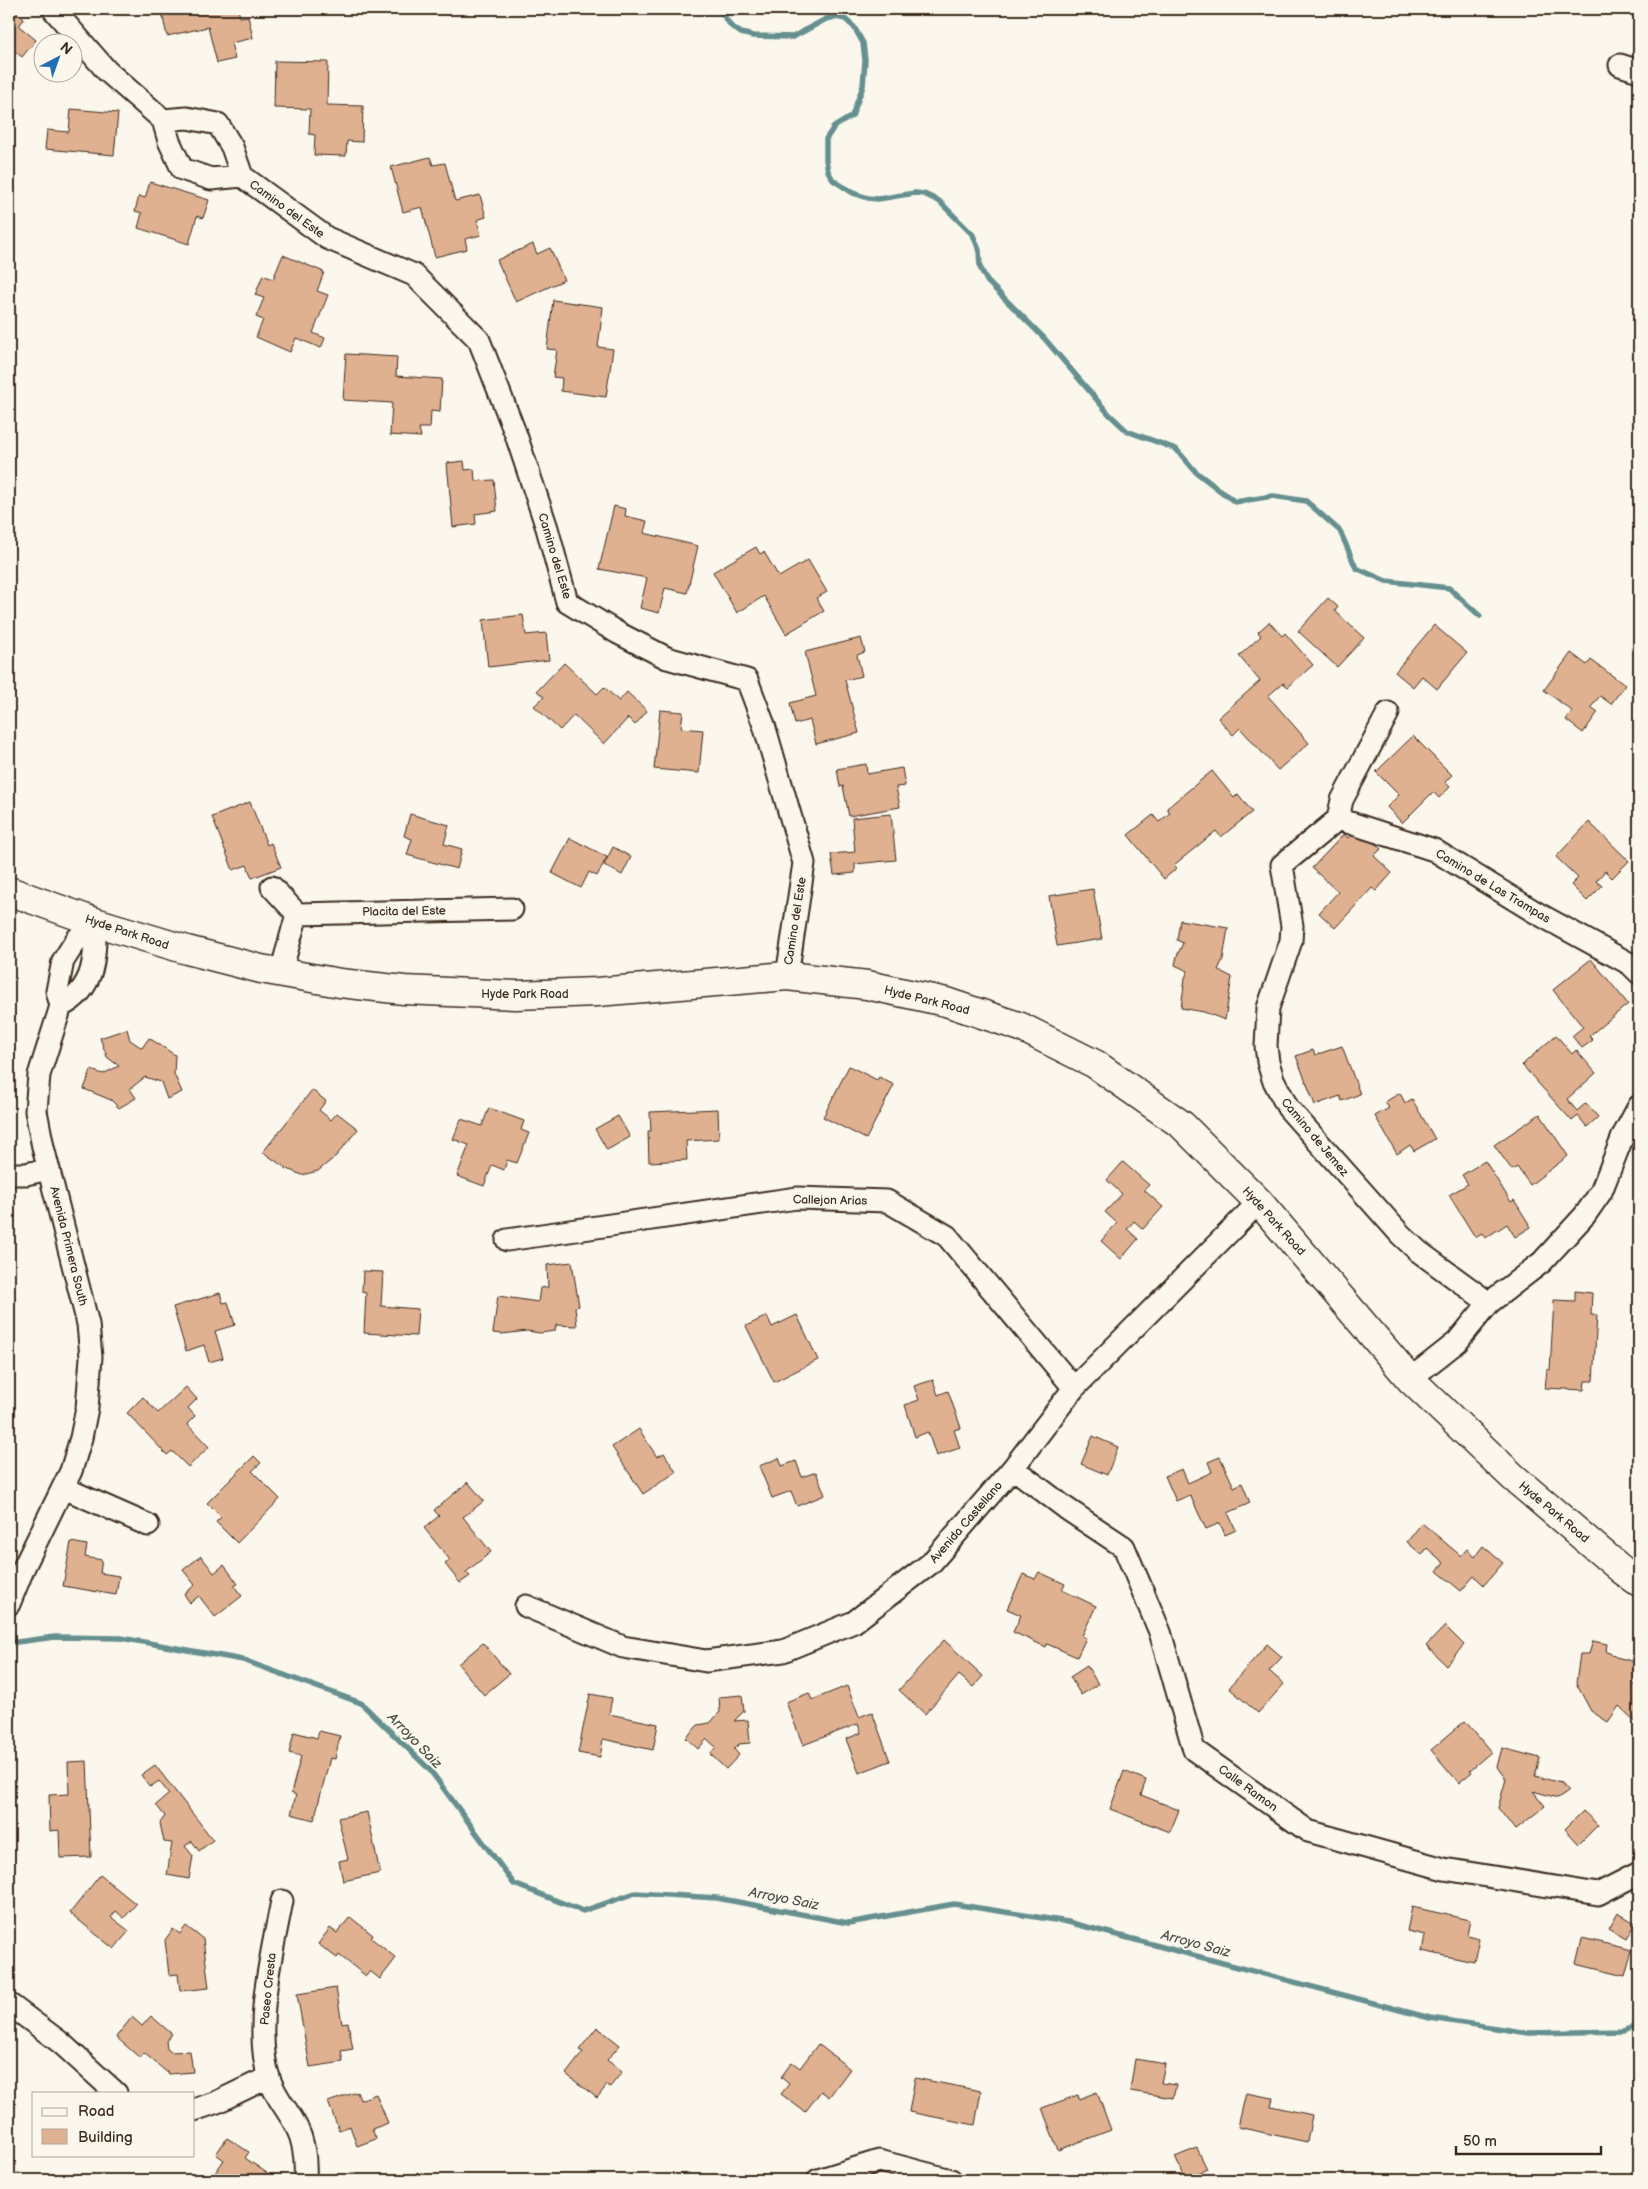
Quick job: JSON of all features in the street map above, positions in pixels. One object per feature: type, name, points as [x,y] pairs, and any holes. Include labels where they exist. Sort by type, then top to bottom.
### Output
[{"type":"main road","name":"Hyde Park Road","points":[[9,891],[95,922],[186,950],[281,972],[340,982],[404,990],[516,995],[596,992],[787,976],[867,985],[946,1002],[1020,1027],[1095,1064],[1182,1125],[1259,1202],[1410,1379],[1513,1477],[1622,1570],[1639,1582]]},
{"type":"street","points":[[53,9],[107,70],[163,120]]},
{"type":"street","name":"Camino del Este","points":[[242,176],[211,179],[182,169],[169,141],[163,120],[187,118],[218,124],[232,148],[242,176],[327,238],[414,275],[479,340],[519,444],[547,528],[567,602],[618,633],[667,658],[747,680],[764,725],[804,863],[787,976]]},
{"type":"street","points":[[1338,818],[1342,800],[1388,713]]},
{"type":"street","name":"Camino de Las Trampas","points":[[1338,818],[1434,850],[1535,912],[1630,964],[1639,973]]},
{"type":"street","name":"Camino de Jemez","points":[[1338,818],[1282,865],[1292,926],[1291,941],[1268,1008],[1266,1046],[1273,1079],[1294,1116],[1400,1234],[1418,1251],[1489,1303]]},
{"type":"street","points":[[272,887],[297,914],[281,972]]},
{"type":"street","name":"Placita del Este","points":[[297,914],[512,909]]},
{"type":"street","points":[[62,1006],[78,996],[89,979],[95,954],[95,922]]},
{"type":"street","name":"Avenida Primera South","points":[[9,1604],[24,1567],[64,1488],[76,1455],[89,1390],[91,1357],[84,1305],[39,1128],[37,1093],[43,1058],[62,1006],[57,991],[63,961],[77,939],[95,922]]},
{"type":"street","points":[[1410,1379],[1457,1342],[1489,1303],[1542,1262],[1585,1215],[1601,1192],[1622,1136],[1639,1106]]},
{"type":"street","points":[[9,1174],[26,1174],[49,1168]]},
{"type":"street","name":"Callejon Arias","points":[[508,1240],[797,1198],[887,1201],[948,1236],[1074,1388]]},
{"type":"street","name":"Avenida Castellano","points":[[526,1606],[623,1647],[706,1661],[783,1651],[854,1622],[931,1563],[1013,1468],[1074,1388],[1259,1202]]},
{"type":"street","name":"Calle Ramon","points":[[1013,1468],[1067,1509],[1124,1547],[1160,1632],[1194,1750],[1308,1831],[1444,1870],[1598,1894],[1639,1873]]},
{"type":"street","points":[[64,1488],[148,1525]]},
{"type":"street","name":"Paseo Cresta","points":[[282,1901],[271,1956],[265,2007],[265,2056],[269,2077],[274,2090],[297,2128],[301,2139],[304,2152],[305,2180]]},
{"type":"street","points":[[9,2004],[61,2043],[115,2092]]},
{"type":"street","points":[[195,2110],[217,2102],[269,2077]]},
{"type":"street","points":[[818,2180],[878,2161],[951,2180]]},
{"type":"building","points":[[9,9],[12,9],[24,19],[19,26],[32,37],[32,45],[22,57],[12,49],[9,53]]},
{"type":"building","points":[[161,9],[238,9],[240,17],[248,16],[253,38],[231,43],[235,59],[217,63],[208,27],[167,36]]},
{"type":"building","points":[[275,61],[328,62],[327,105],[363,106],[362,142],[347,141],[346,156],[314,155],[315,135],[309,134],[310,109],[274,108]]},
{"type":"building","points":[[71,109],[118,113],[114,155],[45,149],[47,130],[69,132]]},
{"type":"building","points":[[430,157],[433,165],[445,163],[455,201],[480,195],[486,217],[477,220],[481,235],[465,239],[467,249],[435,257],[422,207],[403,212],[391,167]]},
{"type":"building","points":[[150,182],[209,200],[203,218],[197,216],[189,244],[138,228],[142,213],[135,211],[139,196],[145,198]]},
{"type":"building","points":[[533,244],[537,254],[550,248],[564,280],[516,302],[497,260]]},
{"type":"building","points":[[283,255],[324,272],[317,291],[328,295],[313,333],[325,338],[321,348],[296,338],[290,352],[256,337],[263,320],[256,317],[264,298],[255,295],[263,275],[273,279]]},
{"type":"building","points":[[553,300],[603,307],[598,347],[613,349],[606,397],[561,391],[562,378],[553,377],[557,350],[547,349]]},
{"type":"building","points":[[346,354],[397,357],[396,376],[442,379],[440,412],[431,411],[430,428],[419,428],[421,437],[390,435],[392,403],[343,400]]},
{"type":"building","points":[[464,461],[465,470],[474,469],[475,481],[494,480],[497,511],[475,514],[476,524],[453,527],[447,463]]},
{"type":"building","points":[[614,506],[626,509],[625,516],[647,521],[644,533],[698,546],[687,593],[665,588],[659,613],[640,608],[647,578],[599,569]]},
{"type":"building","points":[[756,547],[760,554],[764,552],[779,577],[808,560],[827,592],[816,598],[824,611],[786,634],[764,596],[737,613],[713,572]]},
{"type":"building","points":[[1328,598],[1338,607],[1335,611],[1364,638],[1337,667],[1298,631]]},
{"type":"building","points":[[523,615],[526,635],[546,633],[549,660],[488,667],[483,620]]},
{"type":"building","points":[[1269,622],[1282,636],[1285,633],[1313,665],[1288,687],[1283,683],[1268,696],[1309,743],[1278,770],[1240,728],[1233,735],[1218,718],[1260,681],[1239,656],[1261,636],[1258,632]]},
{"type":"building","points":[[1434,625],[1467,653],[1437,689],[1422,676],[1413,687],[1395,672]]},
{"type":"building","points":[[861,638],[865,652],[857,655],[862,676],[845,680],[859,733],[816,744],[810,720],[795,724],[790,703],[816,696],[805,652]]},
{"type":"building","points":[[1571,653],[1587,665],[1591,660],[1625,685],[1611,704],[1600,696],[1591,707],[1598,712],[1583,733],[1566,720],[1572,711],[1544,690]]},
{"type":"building","points":[[564,663],[597,694],[604,687],[619,701],[627,692],[647,711],[635,725],[628,718],[604,744],[574,715],[560,730],[534,706],[544,697],[537,691]]},
{"type":"building","points":[[660,710],[683,712],[681,728],[703,730],[699,773],[654,769]]},
{"type":"building","points":[[1413,736],[1452,775],[1445,782],[1450,787],[1439,798],[1433,792],[1402,823],[1387,807],[1399,795],[1376,772]]},
{"type":"building","points":[[866,764],[867,774],[902,768],[905,786],[896,787],[900,807],[849,816],[843,786],[840,787],[837,769]]},
{"type":"building","points":[[1212,771],[1234,798],[1238,794],[1252,812],[1221,837],[1216,831],[1174,865],[1177,868],[1164,879],[1128,835],[1153,815],[1159,822],[1170,813],[1167,808]]},
{"type":"building","points":[[250,802],[267,845],[271,843],[281,867],[252,878],[247,865],[233,870],[212,817]]},
{"type":"building","points":[[410,814],[449,825],[444,844],[462,849],[457,869],[407,855],[412,839],[404,836]]},
{"type":"building","points":[[891,814],[896,860],[855,864],[855,873],[834,875],[831,854],[855,852],[852,818]]},
{"type":"building","points":[[1589,822],[1629,861],[1612,878],[1605,871],[1596,881],[1602,886],[1587,901],[1571,885],[1578,878],[1556,857]]},
{"type":"building","points":[[1357,827],[1381,849],[1374,856],[1392,873],[1376,891],[1372,888],[1335,928],[1319,913],[1338,892],[1312,868],[1344,834],[1348,838]]},
{"type":"building","points":[[570,838],[607,857],[597,876],[589,872],[581,888],[552,873]]},
{"type":"building","points":[[613,847],[631,857],[622,875],[604,865]]},
{"type":"building","points":[[1093,889],[1102,939],[1057,946],[1049,896]]},
{"type":"building","points":[[1180,920],[1228,928],[1223,959],[1218,970],[1232,977],[1225,1020],[1204,1012],[1181,1008],[1185,978],[1188,971],[1175,965],[1183,943],[1177,940]]},
{"type":"building","points":[[1591,959],[1628,1004],[1589,1036],[1593,1040],[1582,1048],[1572,1036],[1583,1027],[1553,990]]},
{"type":"building","points":[[127,1029],[130,1040],[142,1048],[149,1038],[175,1055],[174,1074],[182,1092],[167,1099],[161,1082],[145,1077],[130,1089],[136,1098],[119,1108],[111,1100],[84,1089],[91,1070],[103,1074],[119,1066],[107,1057],[100,1038]]},
{"type":"building","points":[[1556,1035],[1572,1054],[1576,1050],[1596,1073],[1567,1099],[1577,1111],[1586,1103],[1598,1117],[1587,1127],[1578,1116],[1572,1121],[1522,1065]]},
{"type":"building","points":[[1342,1046],[1360,1094],[1342,1101],[1340,1096],[1315,1105],[1296,1056],[1313,1050],[1315,1055]]},
{"type":"building","points":[[849,1066],[877,1080],[879,1077],[894,1085],[866,1139],[823,1117]]},
{"type":"building","points":[[312,1090],[326,1101],[319,1110],[331,1120],[337,1113],[358,1129],[336,1156],[318,1171],[302,1175],[287,1169],[263,1152]]},
{"type":"building","points":[[1400,1093],[1405,1103],[1412,1099],[1435,1139],[1414,1151],[1410,1145],[1397,1154],[1375,1116],[1389,1108],[1385,1102]]},
{"type":"building","points":[[489,1108],[524,1121],[521,1130],[529,1133],[517,1163],[507,1160],[504,1170],[492,1165],[484,1186],[457,1176],[469,1145],[453,1139],[461,1119],[482,1126]]},
{"type":"building","points":[[718,1109],[719,1139],[686,1141],[687,1160],[649,1162],[648,1131],[651,1131],[650,1112]]},
{"type":"building","points":[[1540,1114],[1568,1156],[1530,1185],[1517,1167],[1512,1170],[1494,1145]]},
{"type":"building","points":[[618,1116],[630,1137],[607,1150],[595,1129]]},
{"type":"building","points":[[1485,1161],[1511,1202],[1514,1200],[1531,1227],[1515,1237],[1507,1224],[1485,1238],[1482,1233],[1475,1237],[1449,1195],[1468,1184],[1462,1175]]},
{"type":"building","points":[[1123,1162],[1149,1185],[1144,1190],[1163,1207],[1143,1229],[1134,1221],[1127,1229],[1138,1239],[1121,1259],[1101,1241],[1117,1223],[1105,1212],[1122,1194],[1107,1180]]},
{"type":"building","points":[[572,1262],[579,1306],[575,1307],[577,1326],[556,1325],[555,1331],[540,1333],[527,1331],[502,1334],[493,1333],[498,1296],[538,1302],[540,1288],[548,1287],[547,1265]]},
{"type":"building","points":[[363,1271],[383,1272],[381,1306],[418,1309],[416,1336],[364,1333],[366,1293],[362,1292]]},
{"type":"building","points":[[1575,1291],[1592,1293],[1591,1315],[1597,1315],[1593,1381],[1585,1381],[1584,1390],[1545,1388],[1547,1370],[1550,1370],[1554,1300],[1575,1301]]},
{"type":"building","points":[[220,1293],[223,1303],[228,1302],[235,1325],[215,1331],[223,1358],[209,1362],[204,1345],[186,1351],[173,1307]]},
{"type":"building","points":[[797,1315],[818,1360],[774,1382],[746,1326],[767,1316],[772,1327]]},
{"type":"building","points":[[933,1380],[938,1395],[948,1391],[961,1428],[954,1430],[960,1448],[936,1456],[928,1432],[915,1437],[905,1405],[919,1400],[914,1386]]},
{"type":"building","points":[[186,1387],[197,1399],[188,1408],[195,1416],[187,1424],[209,1447],[188,1467],[172,1451],[167,1455],[127,1413],[143,1397],[158,1413]]},
{"type":"building","points":[[639,1429],[657,1457],[664,1453],[676,1472],[643,1494],[612,1447]]},
{"type":"building","points":[[1093,1436],[1118,1447],[1107,1475],[1081,1464]]},
{"type":"building","points":[[254,1456],[261,1463],[252,1471],[280,1499],[237,1543],[216,1522],[221,1517],[207,1503]]},
{"type":"building","points":[[1220,1457],[1234,1487],[1242,1483],[1250,1503],[1228,1513],[1236,1530],[1225,1535],[1220,1523],[1206,1529],[1190,1495],[1176,1501],[1165,1476],[1182,1469],[1188,1483],[1212,1472],[1208,1462]]},
{"type":"building","points":[[779,1458],[782,1466],[796,1461],[802,1477],[816,1472],[825,1495],[797,1506],[791,1491],[772,1498],[759,1466]]},
{"type":"building","points":[[468,1482],[484,1501],[463,1517],[491,1552],[466,1572],[470,1576],[460,1583],[445,1564],[450,1560],[424,1528],[439,1516],[434,1510]]},
{"type":"building","points":[[1422,1523],[1461,1556],[1467,1549],[1475,1556],[1483,1546],[1503,1563],[1484,1585],[1474,1576],[1461,1591],[1437,1571],[1444,1563],[1427,1548],[1422,1555],[1407,1542]]},
{"type":"building","points":[[71,1542],[87,1545],[85,1557],[102,1560],[100,1573],[119,1576],[116,1595],[63,1586]]},
{"type":"building","points":[[201,1556],[214,1573],[224,1565],[238,1584],[234,1586],[242,1596],[215,1617],[199,1596],[190,1603],[184,1594],[195,1585],[183,1570]]},
{"type":"building","points":[[1039,1572],[1065,1584],[1062,1590],[1096,1606],[1082,1636],[1086,1638],[1077,1657],[1047,1644],[1046,1647],[1013,1632],[1021,1615],[1007,1609],[1023,1574],[1035,1579]]},
{"type":"building","points":[[1445,1626],[1464,1645],[1446,1665],[1426,1646]]},
{"type":"building","points":[[944,1640],[983,1676],[973,1687],[959,1675],[925,1714],[899,1690]]},
{"type":"building","points":[[1593,1641],[1607,1644],[1606,1651],[1616,1657],[1639,1663],[1633,1684],[1639,1688],[1639,1725],[1619,1706],[1608,1722],[1591,1711],[1576,1683],[1580,1654],[1589,1654]]},
{"type":"building","points":[[483,1643],[509,1674],[484,1695],[458,1664]]},
{"type":"building","points":[[1267,1644],[1282,1657],[1269,1671],[1284,1684],[1258,1713],[1229,1688]]},
{"type":"building","points":[[1087,1666],[1098,1684],[1081,1695],[1070,1677]]},
{"type":"building","points":[[847,1686],[859,1717],[872,1712],[890,1761],[859,1773],[846,1739],[861,1733],[858,1724],[803,1745],[786,1702],[809,1693],[812,1700]]},
{"type":"building","points":[[590,1694],[612,1698],[609,1714],[658,1724],[653,1750],[603,1739],[600,1757],[578,1753]]},
{"type":"building","points":[[742,1695],[744,1711],[734,1721],[748,1720],[750,1743],[739,1744],[734,1749],[739,1755],[726,1769],[710,1754],[716,1747],[707,1739],[698,1749],[686,1738],[698,1725],[710,1723],[720,1712],[719,1697]]},
{"type":"building","points":[[1465,1721],[1491,1752],[1470,1770],[1472,1772],[1459,1783],[1431,1750]]},
{"type":"building","points":[[319,1731],[340,1736],[335,1759],[330,1758],[314,1820],[291,1814],[296,1795],[291,1793],[301,1756],[289,1753],[294,1732],[317,1738]]},
{"type":"building","points":[[1502,1748],[1540,1758],[1535,1776],[1561,1783],[1568,1791],[1558,1798],[1533,1791],[1545,1806],[1515,1830],[1498,1808],[1506,1779],[1497,1767]]},
{"type":"building","points":[[87,1761],[91,1857],[60,1858],[59,1830],[50,1831],[49,1795],[69,1794],[68,1762]]},
{"type":"building","points":[[155,1765],[213,1840],[199,1851],[192,1841],[185,1846],[193,1856],[189,1879],[167,1875],[172,1843],[164,1842],[160,1823],[165,1816],[156,1805],[169,1794],[159,1781],[150,1787],[141,1775]]},
{"type":"building","points":[[1124,1771],[1146,1780],[1141,1795],[1179,1810],[1170,1832],[1110,1809]]},
{"type":"building","points":[[1583,1811],[1598,1825],[1579,1844],[1565,1829]]},
{"type":"building","points":[[367,1812],[380,1873],[343,1881],[339,1861],[348,1859],[338,1818]]},
{"type":"building","points":[[100,1875],[136,1904],[124,1918],[116,1911],[111,1917],[129,1931],[114,1949],[70,1913]]},
{"type":"building","points":[[1412,1907],[1470,1920],[1467,1935],[1479,1938],[1474,1962],[1422,1951],[1425,1935],[1407,1931]]},
{"type":"building","points":[[1618,1913],[1635,1923],[1626,1939],[1609,1929]]},
{"type":"building","points":[[350,1917],[373,1935],[371,1938],[396,1958],[380,1979],[370,1971],[366,1976],[339,1955],[337,1958],[318,1944],[330,1928],[337,1933]]},
{"type":"building","points":[[186,1926],[203,1939],[209,1988],[180,1991],[178,1974],[169,1975],[165,1940],[173,1929],[180,1934]]},
{"type":"building","points":[[1582,1938],[1632,1950],[1625,1976],[1576,1964]]},
{"type":"building","points":[[336,1988],[342,2024],[348,2023],[353,2049],[341,2051],[343,2062],[310,2067],[297,1994]]},
{"type":"building","points":[[151,2016],[172,2034],[166,2041],[167,2049],[171,2052],[190,2051],[193,2072],[169,2074],[144,2053],[140,2058],[116,2037],[132,2017],[142,2026]]},
{"type":"building","points":[[597,2027],[620,2045],[607,2060],[622,2072],[610,2087],[607,2085],[597,2098],[566,2074],[583,2052],[579,2050]]},
{"type":"building","points":[[818,2044],[850,2069],[829,2097],[821,2091],[805,2112],[781,2094],[789,2084],[781,2077],[792,2062],[800,2068]]},
{"type":"building","points":[[1135,2059],[1165,2064],[1161,2083],[1176,2085],[1173,2098],[1130,2091]]},
{"type":"building","points":[[915,2078],[981,2091],[975,2125],[909,2112]]},
{"type":"building","points":[[357,2092],[360,2100],[376,2094],[388,2123],[372,2129],[376,2139],[357,2146],[350,2126],[339,2130],[328,2102]]},
{"type":"building","points":[[1097,2092],[1111,2130],[1058,2150],[1042,2108],[1078,2095],[1079,2099]]},
{"type":"building","points":[[1246,2093],[1273,2098],[1271,2106],[1312,2115],[1307,2142],[1238,2127]]},
{"type":"building","points":[[227,2138],[249,2152],[245,2158],[277,2180],[210,2180],[224,2160],[216,2154]]},
{"type":"building","points":[[1197,2148],[1207,2169],[1185,2179],[1175,2157]]},
{"type":"waterway","points":[[719,9],[731,26],[741,33],[753,36],[793,37],[826,19],[836,17],[845,19],[854,27],[863,43],[865,60],[863,86],[852,116],[834,127],[826,139],[826,160],[828,171],[833,180],[853,193],[868,198],[878,199],[915,193],[924,194],[939,201],[973,235],[979,250],[980,267],[987,281],[1044,338],[1109,414],[1127,431],[1176,449],[1196,472],[1235,502],[1273,496],[1306,501],[1340,531],[1356,568],[1386,581],[1449,588],[1480,616]]},
{"type":"waterway","name":"Arroyo Saiz","points":[[9,1643],[55,1637],[121,1638],[243,1660],[361,1703],[430,1770],[514,1884],[583,1911],[635,1893],[717,1898],[848,1923],[954,1904],[1068,1922],[1430,2018],[1529,2033],[1624,2031],[1639,2025]]}]
